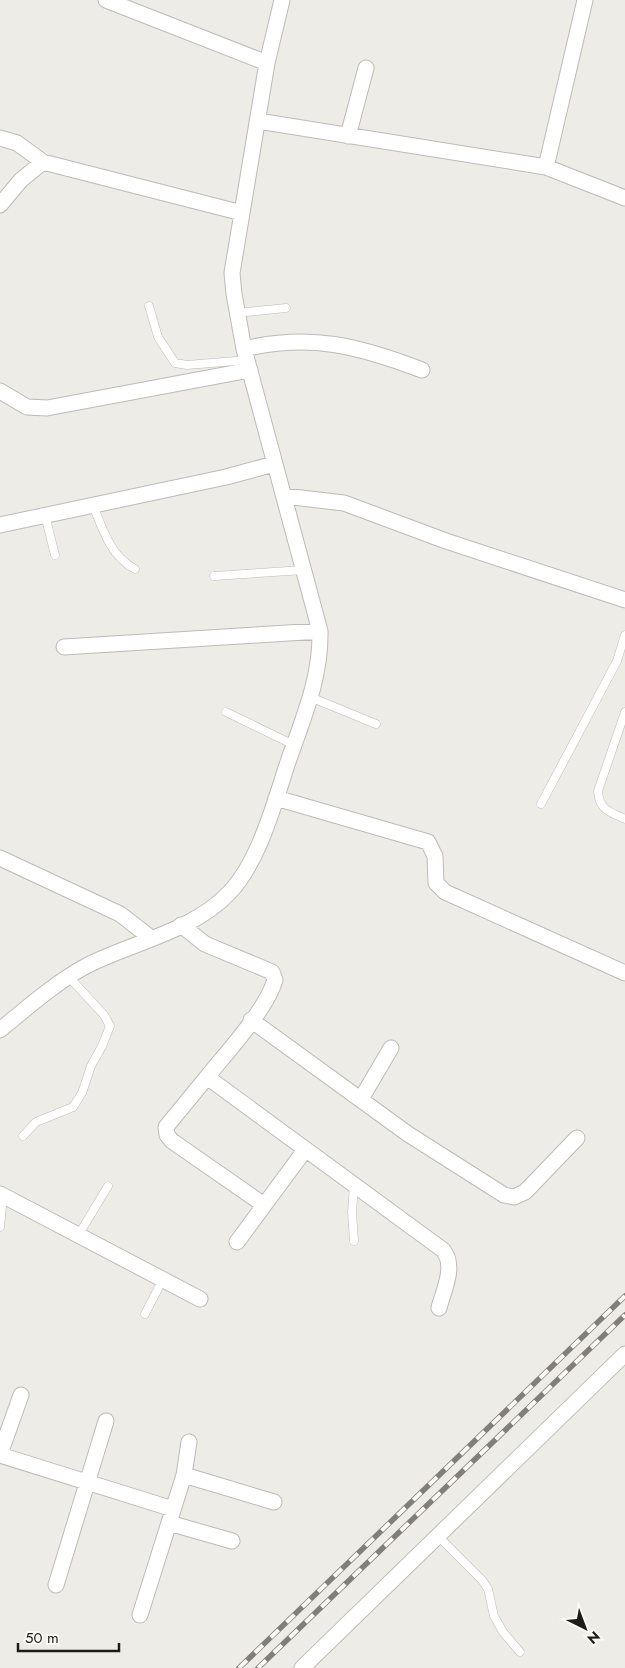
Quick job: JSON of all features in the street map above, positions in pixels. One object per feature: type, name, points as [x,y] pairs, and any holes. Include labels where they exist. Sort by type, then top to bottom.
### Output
[{"type":"street","points":[[106,0],[267,63]]},
{"type":"street","points":[[0,1030],[69,977],[89,965],[181,925],[229,893],[245,873],[276,798],[310,697],[321,656],[320,631],[247,360],[237,313],[232,272],[267,63],[282,0]]},
{"type":"street","points":[[546,167],[586,0]]},
{"type":"street","points":[[348,136],[366,68]]},
{"type":"street","points":[[258,121],[546,167],[625,198]]},
{"type":"street","points":[[0,138],[17,142],[43,162],[242,213]]},
{"type":"street","points":[[0,205],[21,180],[43,162]]},
{"type":"street","points":[[0,391],[28,407],[47,408],[247,360],[292,341],[354,348],[422,370]]},
{"type":"street","points":[[0,525],[274,464]]},
{"type":"street","points":[[284,496],[344,503],[446,541],[625,600]]},
{"type":"street","points":[[64,647],[320,631]]},
{"type":"street","points":[[276,798],[428,842],[435,856],[436,883],[446,892],[625,973]]},
{"type":"street","points":[[0,858],[120,914],[152,938]]},
{"type":"street","points":[[181,925],[205,944],[272,972],[275,980],[273,988],[251,1020],[166,1128],[167,1135],[172,1141],[264,1205]]},
{"type":"street","points":[[251,1020],[408,1134],[504,1195],[514,1197],[525,1192],[577,1138]]},
{"type":"street","points":[[361,1099],[391,1048]]},
{"type":"street","points":[[207,1077],[443,1250],[450,1258],[450,1268],[439,1308]]},
{"type":"street","points":[[237,1242],[305,1150]]},
{"type":"street","points":[[1,1194],[200,1299]]},
{"type":"street","points":[[302,1668],[625,1354]]},
{"type":"street","points":[[21,1395],[0,1455],[86,1482],[232,1541]]},
{"type":"street","points":[[56,1585],[106,1421]]},
{"type":"street","points":[[140,1615],[184,1475],[189,1442]]},
{"type":"street","points":[[184,1475],[274,1502]]},
{"type":"lane","points":[[148,306],[158,337],[175,363],[187,366],[247,360]]},
{"type":"lane","points":[[237,313],[286,308]]},
{"type":"lane","points":[[93,505],[114,550],[127,566],[135,569]]},
{"type":"lane","points":[[45,515],[55,554]]},
{"type":"lane","points":[[214,576],[304,570]]},
{"type":"lane","points":[[541,804],[617,661],[625,635]]},
{"type":"lane","points":[[310,697],[376,724]]},
{"type":"lane","points":[[226,712],[294,746]]},
{"type":"lane","points":[[625,712],[598,792],[598,800],[605,810],[625,819]]},
{"type":"lane","points":[[23,1136],[36,1122],[73,1107],[82,1094],[91,1066],[110,1026],[104,1015],[69,977]]},
{"type":"lane","points":[[79,1234],[108,1186]]},
{"type":"lane","points":[[354,1186],[352,1206],[354,1241]]},
{"type":"lane","points":[[0,1227],[1,1194]]},
{"type":"lane","points":[[145,1314],[163,1280]]},
{"type":"lane","points":[[438,1536],[488,1589],[494,1616],[503,1632],[520,1652]]},
{"type":"railway","points":[[239,1668],[625,1296]]},
{"type":"railway","points":[[258,1668],[625,1315]]}]
